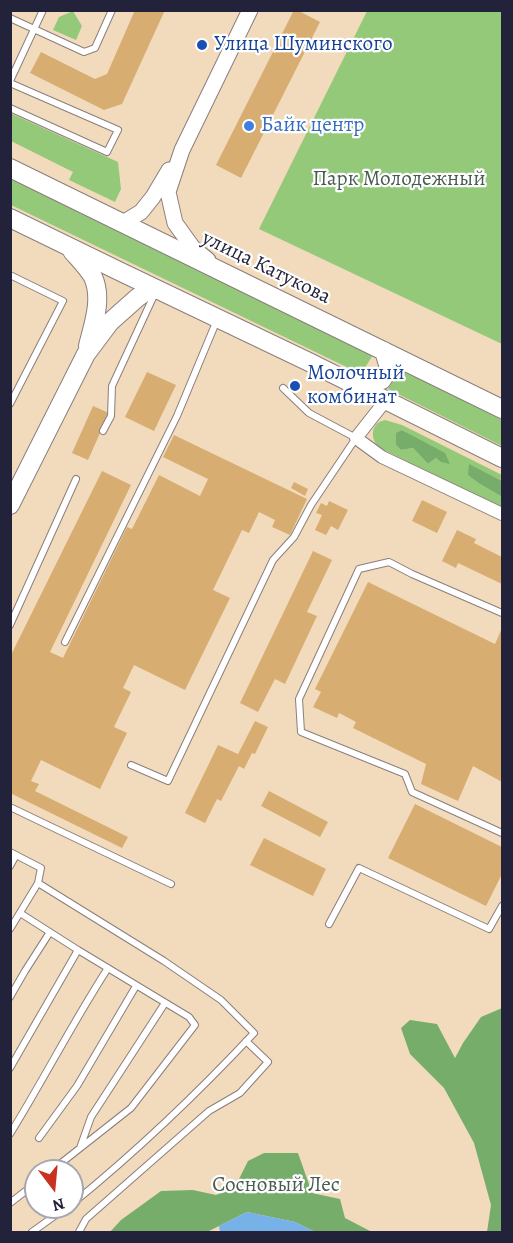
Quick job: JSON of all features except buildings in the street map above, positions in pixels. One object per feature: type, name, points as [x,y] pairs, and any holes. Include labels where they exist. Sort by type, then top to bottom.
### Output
[{"type":"main road","name":"улица Катукова","points":[[10,168],[502,409]]},
{"type":"main road","points":[[10,218],[361,387],[502,458]]},
{"type":"main road","points":[[69,247],[93,277],[97,293],[96,314],[86,354]]},
{"type":"main road","points":[[10,505],[86,354],[110,322],[137,298],[154,288]]},
{"type":"main road","points":[[361,387],[382,380],[389,368],[384,351]]},
{"type":"street","points":[[123,222],[141,212],[182,150],[250,10]]},
{"type":"street","points":[[182,150],[168,192],[176,224],[193,248],[222,272]]},
{"type":"street","points":[[386,400],[356,438],[382,457],[502,514]]},
{"type":"lane","points":[[10,108],[107,152],[118,130],[11,81],[43,10]]},
{"type":"lane","points":[[10,18],[84,52],[96,48],[112,10]]},
{"type":"lane","points":[[10,275],[63,301],[10,404]]},
{"type":"lane","points":[[103,431],[111,416],[112,386],[154,288]]},
{"type":"lane","points":[[65,642],[177,416],[217,318]]},
{"type":"lane","points":[[131,765],[168,781],[273,560],[294,537],[311,505],[356,438],[309,413],[283,388]]},
{"type":"lane","points":[[10,625],[76,479]]},
{"type":"lane","points":[[502,613],[389,562],[359,569],[299,699],[302,732],[405,774],[412,792],[502,833]]},
{"type":"lane","points":[[10,807],[171,884]]},
{"type":"lane","points":[[10,866],[13,854],[41,868],[38,883],[10,929]]},
{"type":"lane","points":[[329,924],[359,868],[489,928],[502,906]]},
{"type":"lane","points":[[38,883],[164,961],[221,1000],[254,1033],[166,1123],[84,1194]]},
{"type":"lane","points":[[20,913],[189,1017],[195,1025],[131,1108],[66,1159]]},
{"type":"lane","points":[[10,997],[50,932]]},
{"type":"lane","points":[[10,1068],[78,950]]},
{"type":"lane","points":[[10,1134],[108,968]]},
{"type":"lane","points":[[39,1138],[76,1086],[136,986]]},
{"type":"lane","points":[[79,1149],[91,1117],[165,1003]]},
{"type":"lane","points":[[79,1233],[86,1219],[209,1111],[240,1094],[268,1062],[246,1041]]},
{"type":"lane","points":[[10,1203],[24,1192]]},
{"type":"lane","points":[[32,1233],[51,1219]]},
{"type":"green space","points":[[73,11],[82,26],[76,40],[53,30],[59,17]]},
{"type":"green space","name":"Парк Молодежный","points":[[367,11],[502,11],[502,344],[259,229]]},
{"type":"green space","points":[[10,113],[118,162],[121,189],[115,202],[69,180],[73,172],[11,141]]},
{"type":"green space","points":[[10,178],[373,355],[361,374],[11,205]]},
{"type":"green space","points":[[400,369],[502,420],[502,446],[388,389]]},
{"type":"green space","points":[[385,420],[402,425],[502,475],[502,481],[469,465],[480,484],[502,497],[502,508],[378,447],[373,431],[380,422]],"holes":[[[402,430],[420,440],[450,463],[436,458],[428,464],[413,448],[401,450],[396,445]]]},
{"type":"green space","points":[[402,430],[445,453],[450,464],[436,458],[428,464],[413,448],[401,450],[396,445],[396,433]]},
{"type":"green space","points":[[469,464],[502,481],[502,497],[468,475]]},
{"type":"green space","points":[[502,1008],[502,1232],[487,1232],[491,1205],[474,1143],[444,1088],[410,1054],[401,1028],[410,1020],[437,1024],[455,1058],[481,1017]]},
{"type":"green space","name":"Сосновый Лес","points":[[264,1153],[298,1153],[312,1193],[340,1199],[345,1218],[372,1232],[315,1232],[295,1222],[247,1212],[207,1232],[110,1232],[121,1220],[161,1191],[193,1190],[216,1195],[235,1187],[248,1161]]},
{"type":"water","points":[[247,1212],[295,1222],[315,1232],[220,1232],[219,1226]]},
{"type":"place","name":"Улица Шуминского","points":[[202,45]]},
{"type":"place","name":"Байк центр","points":[[249,126]]},
{"type":"place","name":"Молочный комбинат","points":[[295,386]]}]
